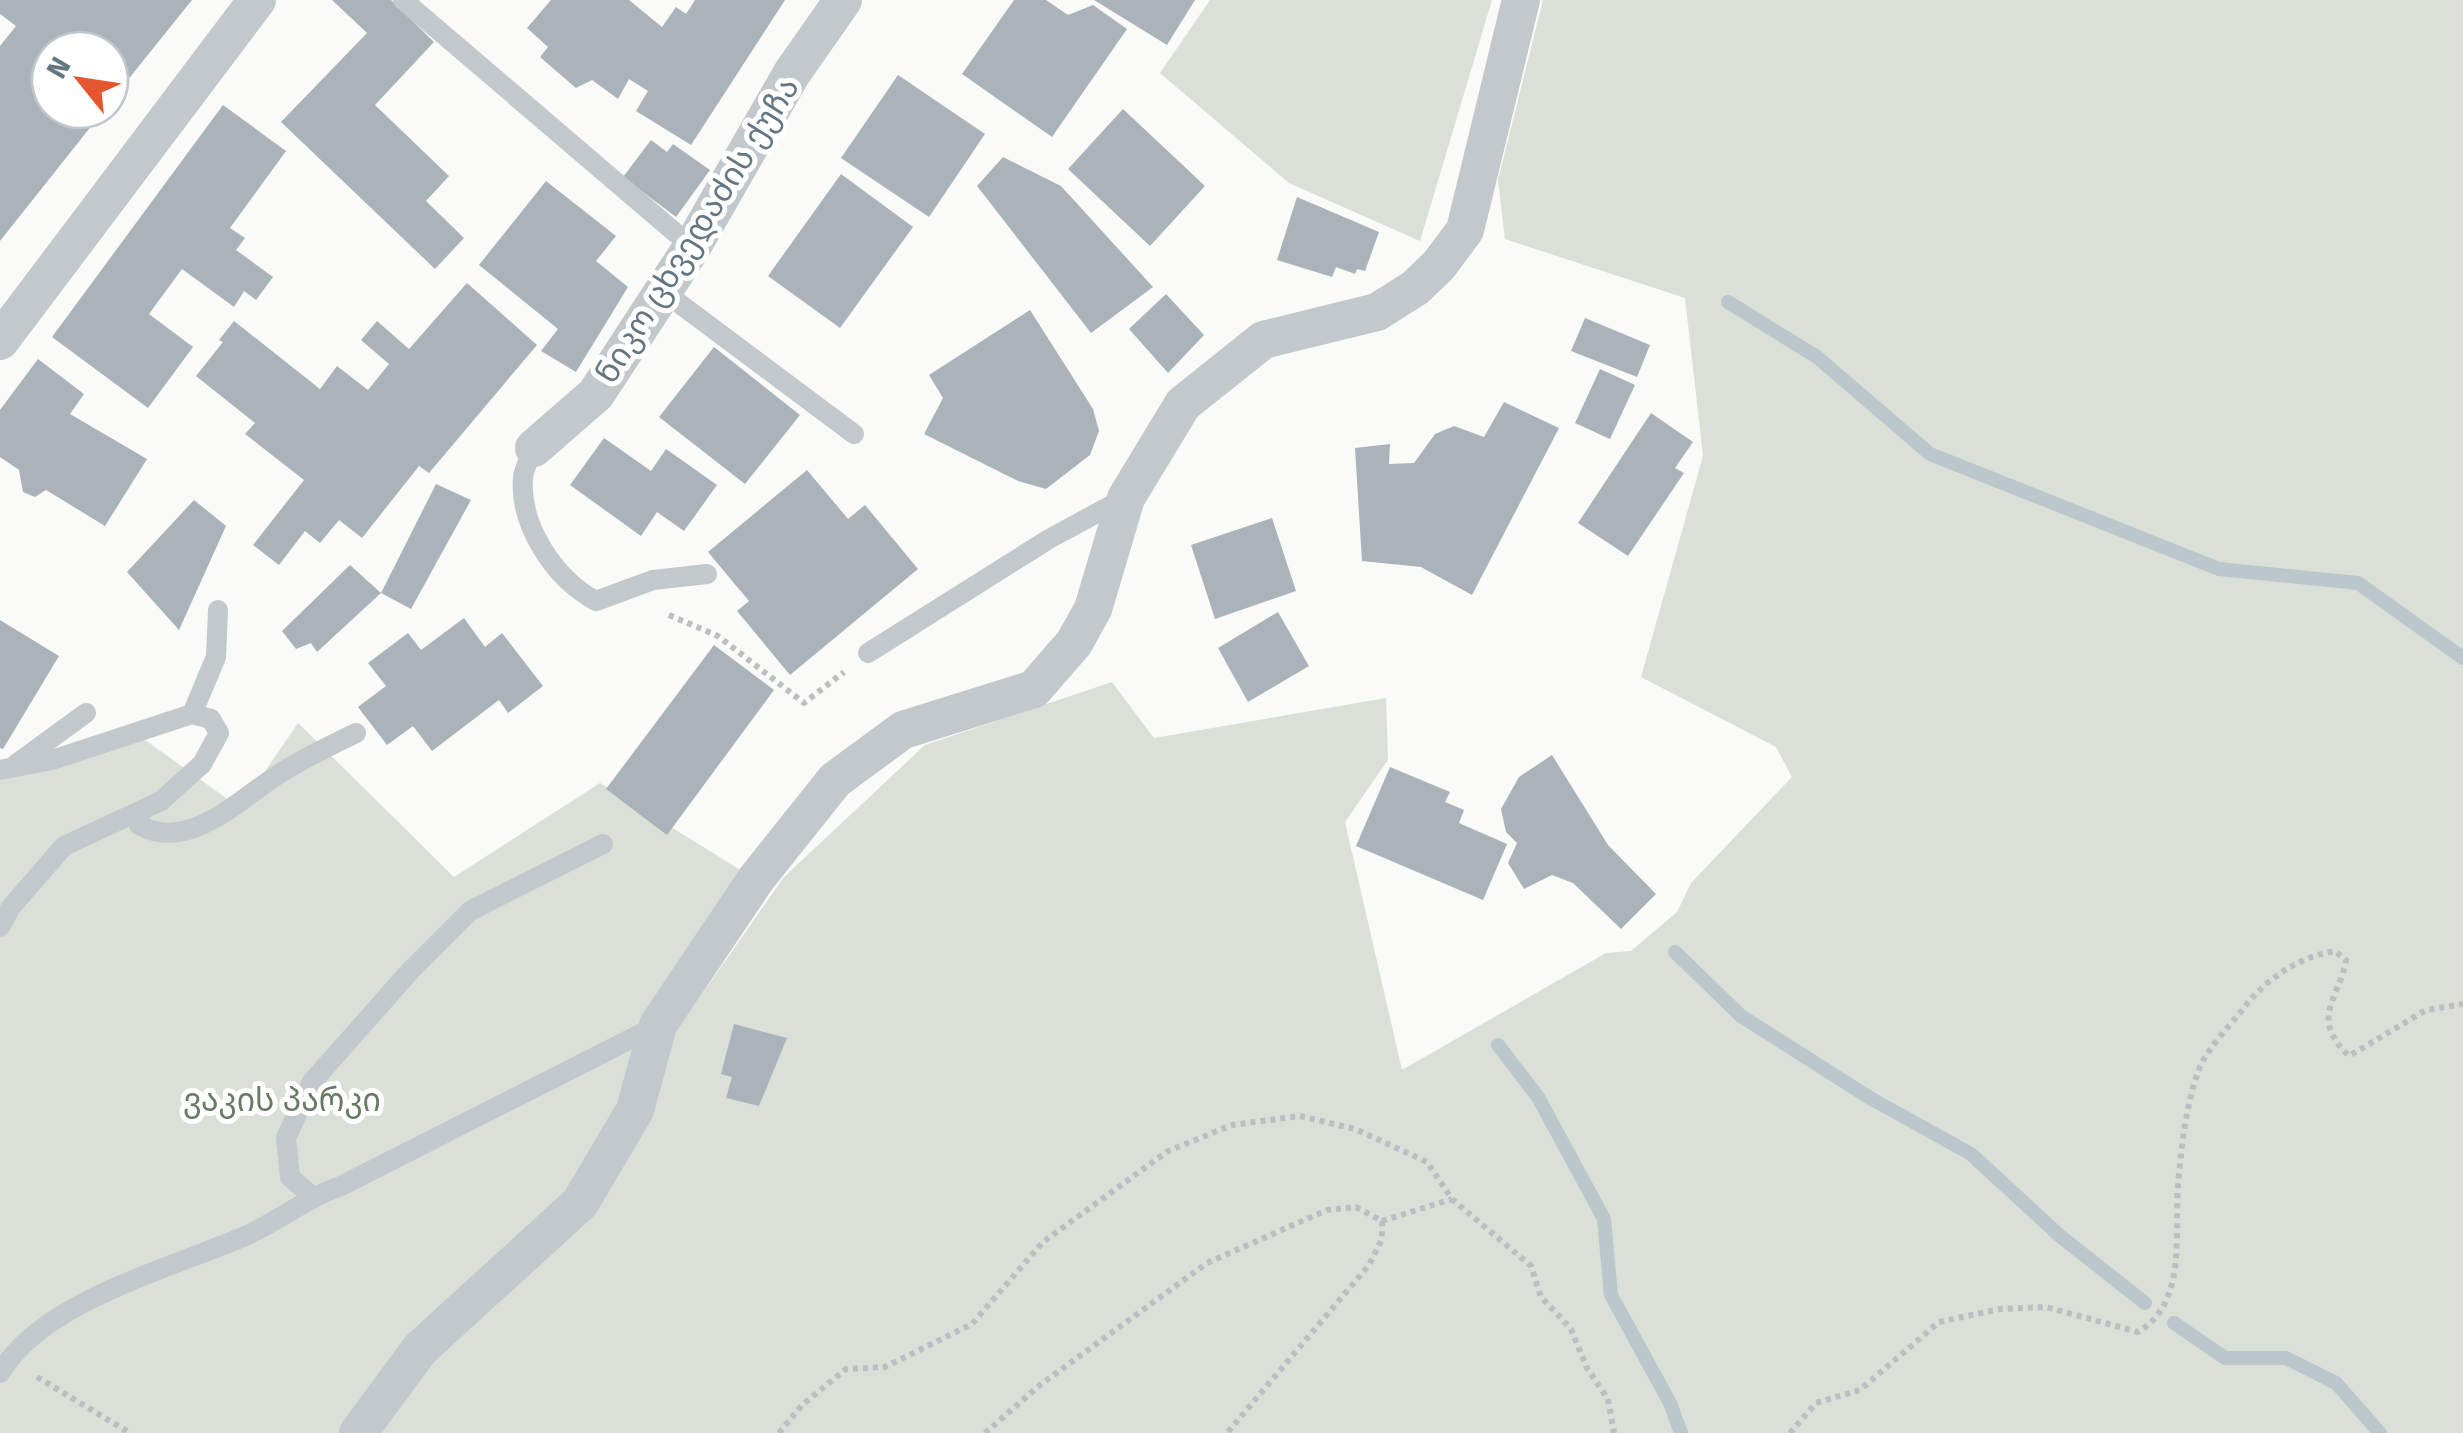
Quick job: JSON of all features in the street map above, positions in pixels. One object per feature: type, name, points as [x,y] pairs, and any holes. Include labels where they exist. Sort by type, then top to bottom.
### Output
[{"type":"street","points":[[0,340],[257,0]]},
{"type":"street","name":"ნიკო ცხვედაძის ქუჩა","points":[[534,448],[596,394],[692,247],[792,72],[843,0]]},
{"type":"street","points":[[358,1433],[420,1349],[580,1203],[635,1110],[658,1025],[756,879],[835,780],[903,730],[1034,689],[1074,643],[1093,609],[1126,498],[1183,404],[1264,340],[1377,312],[1439,265],[1466,230],[1521,0]]},
{"type":"lane","points":[[403,0],[692,247]]},
{"type":"lane","points":[[664,292],[854,434]]},
{"type":"lane","name":"ნიკო ცხვედაძის ქუჩა","points":[[534,448],[523,477],[532,530],[552,564],[583,594],[596,601],[653,580],[707,574]]},
{"type":"lane","points":[[868,653],[1049,538],[1126,498]]},
{"type":"lane","points":[[192,714],[216,657],[218,610]]},
{"type":"lane","points":[[5,769],[86,713]]},
{"type":"lane","points":[[0,927],[11,907],[64,846],[140,814],[184,783],[212,750],[219,733],[211,720],[192,714],[52,760],[5,769]]},
{"type":"lane","points":[[140,814],[140,825],[148,830],[180,830],[219,818],[272,778],[356,733]]},
{"type":"lane","points":[[312,1196],[290,1178],[286,1138],[311,1083],[411,970],[470,911],[603,844]]},
{"type":"lane","points":[[10,1370],[44,1325],[92,1300],[251,1234],[312,1196],[341,1186],[658,1025]]},
{"type":"path","points":[[718,636],[804,703],[868,653]]},
{"type":"path","points":[[1790,1433],[1816,1404],[1860,1390],[1939,1322],[2000,1309],[2046,1307],[2138,1332],[2153,1322],[2170,1291],[2179,1244],[2178,1186],[2198,1070],[2262,983],[2317,954],[2336,951],[2346,960],[2342,980],[2332,990],[2327,1021],[2336,1044],[2348,1056],[2426,1010],[2463,1004]]},
{"type":"path","points":[[779,1433],[802,1405],[846,1369],[886,1367],[972,1324],[1043,1242],[1168,1151],[1232,1126],[1300,1116],[1355,1129],[1427,1162],[1452,1200],[1531,1266],[1540,1298],[1571,1329],[1587,1368],[1608,1399],[1614,1433]]},
{"type":"path","points":[[985,1433],[1040,1384],[1207,1264],[1326,1210],[1356,1207],[1382,1221],[1452,1200]]},
{"type":"path","points":[[1227,1433],[1369,1265],[1382,1239],[1382,1221]]},
{"type":"path","points":[[10,1370],[130,1433]]},
{"type":"green space","points":[[1210,0],[1492,0],[1420,241],[1289,183],[1160,73]]},
{"type":"green space","name":"ვაკის პარკი","points":[[1543,0],[2463,0],[2463,1433],[0,1433],[0,769],[138,735],[240,808],[298,723],[454,877],[600,783],[755,879],[679,1027],[784,877],[925,745],[1112,682],[1154,738],[1386,698],[1388,760],[1345,822],[1402,1070],[1606,953],[1631,951],[1677,912],[1691,883],[1792,777],[1776,747],[1641,677],[1703,456],[1685,298],[1505,239],[1498,180]]},
{"type":"building","points":[[0,0],[192,0],[130,77],[130,30],[30,30],[30,130],[88,130],[0,241],[0,46],[16,26],[0,14]]},
{"type":"building","points":[[332,0],[391,0],[434,42],[375,105],[449,176],[426,201],[464,238],[435,269],[281,122],[367,33]]},
{"type":"building","points":[[551,0],[629,0],[662,27],[676,7],[686,14],[695,0],[785,0],[691,145],[636,111],[648,91],[629,79],[618,99],[592,80],[576,88],[540,57],[548,47],[527,28]]},
{"type":"building","points":[[1014,0],[1046,0],[1068,15],[1093,5],[1127,29],[1052,137],[962,74]]},
{"type":"building","points":[[1094,0],[1195,0],[1167,45]]},
{"type":"building","points":[[898,75],[985,134],[929,217],[841,158]]},
{"type":"building","points":[[223,105],[286,151],[230,228],[245,238],[236,250],[273,277],[256,300],[244,291],[234,307],[182,269],[149,314],[193,347],[148,408],[52,337]]},
{"type":"building","points":[[1123,109],[1205,186],[1150,246],[1068,169]]},
{"type":"building","points":[[651,140],[667,152],[673,144],[710,170],[676,217],[623,177]]},
{"type":"building","points":[[1003,157],[1061,186],[1153,287],[1091,333],[977,186]]},
{"type":"building","points":[[841,174],[913,227],[840,328],[768,276]]},
{"type":"building","points":[[546,181],[616,236],[596,261],[628,287],[576,372],[541,351],[558,329],[479,265]]},
{"type":"building","points":[[1297,197],[1379,232],[1365,271],[1357,269],[1355,274],[1336,267],[1332,277],[1277,260]]},
{"type":"building","points":[[467,283],[537,345],[429,473],[419,466],[362,538],[339,520],[320,543],[305,531],[279,565],[253,545],[304,480],[245,434],[255,423],[196,376],[223,342],[219,340],[234,321],[320,389],[337,366],[368,390],[389,364],[361,340],[377,321],[409,349]]},
{"type":"building","points":[[1166,294],[1204,335],[1168,373],[1129,329]]},
{"type":"building","points":[[1030,310],[1093,409],[1099,431],[1090,455],[1046,489],[1018,481],[924,434],[943,398],[929,375]]},
{"type":"building","points":[[1585,318],[1650,345],[1637,377],[1571,351]]},
{"type":"building","points":[[714,347],[800,415],[745,484],[659,417]]},
{"type":"building","points":[[38,359],[84,394],[70,414],[147,459],[105,526],[46,490],[35,497],[23,492],[19,470],[0,457],[0,410]]},
{"type":"building","points":[[1600,369],[1635,385],[1610,439],[1575,423]]},
{"type":"building","points":[[1504,402],[1559,428],[1472,595],[1421,567],[1362,561],[1355,448],[1390,444],[1389,464],[1414,463],[1435,434],[1454,426],[1484,437]]},
{"type":"building","points":[[1651,413],[1693,442],[1675,468],[1684,473],[1628,556],[1578,523]]},
{"type":"building","points":[[604,438],[651,471],[666,449],[717,485],[684,531],[657,512],[641,536],[570,485]]},
{"type":"building","points":[[807,470],[848,519],[865,505],[918,569],[790,675],[737,611],[749,601],[708,552]]},
{"type":"building","points":[[436,484],[471,500],[411,609],[381,593]]},
{"type":"building","points":[[194,500],[226,526],[179,630],[127,572]]},
{"type":"building","points":[[1272,518],[1296,591],[1215,619],[1191,545]]},
{"type":"building","points":[[350,565],[381,593],[317,652],[311,643],[296,649],[282,631]]},
{"type":"building","points":[[1278,612],[1309,666],[1248,702],[1218,648]]},
{"type":"building","points":[[464,618],[485,647],[502,633],[543,686],[508,713],[499,700],[432,751],[413,726],[387,745],[358,707],[386,686],[368,663],[408,633],[421,650]]},
{"type":"building","points":[[0,620],[59,656],[3,749],[0,748]]},
{"type":"building","points":[[714,645],[774,690],[667,835],[606,789]]},
{"type":"building","points":[[1552,755],[1608,845],[1656,894],[1621,929],[1573,883],[1552,875],[1524,889],[1508,863],[1517,843],[1506,832],[1501,809],[1519,777]]},
{"type":"building","points":[[1390,767],[1450,792],[1445,802],[1464,810],[1459,823],[1507,844],[1483,900],[1356,846]]},
{"type":"building","points":[[734,1024],[787,1038],[759,1106],[726,1098],[732,1077],[721,1074]]},
{"type":"waterway","points":[[1728,302],[1817,357],[1930,454],[2219,569],[2358,583],[2463,658]]},
{"type":"waterway","points":[[1675,952],[1741,1016],[1870,1098],[1971,1154],[2060,1236],[2145,1303]]},
{"type":"waterway","points":[[1498,1045],[1538,1097],[1604,1219],[1611,1295],[1670,1403],[1681,1433]]},
{"type":"waterway","points":[[2174,1323],[2225,1358],[2286,1358],[2336,1383],[2380,1433]]}]
